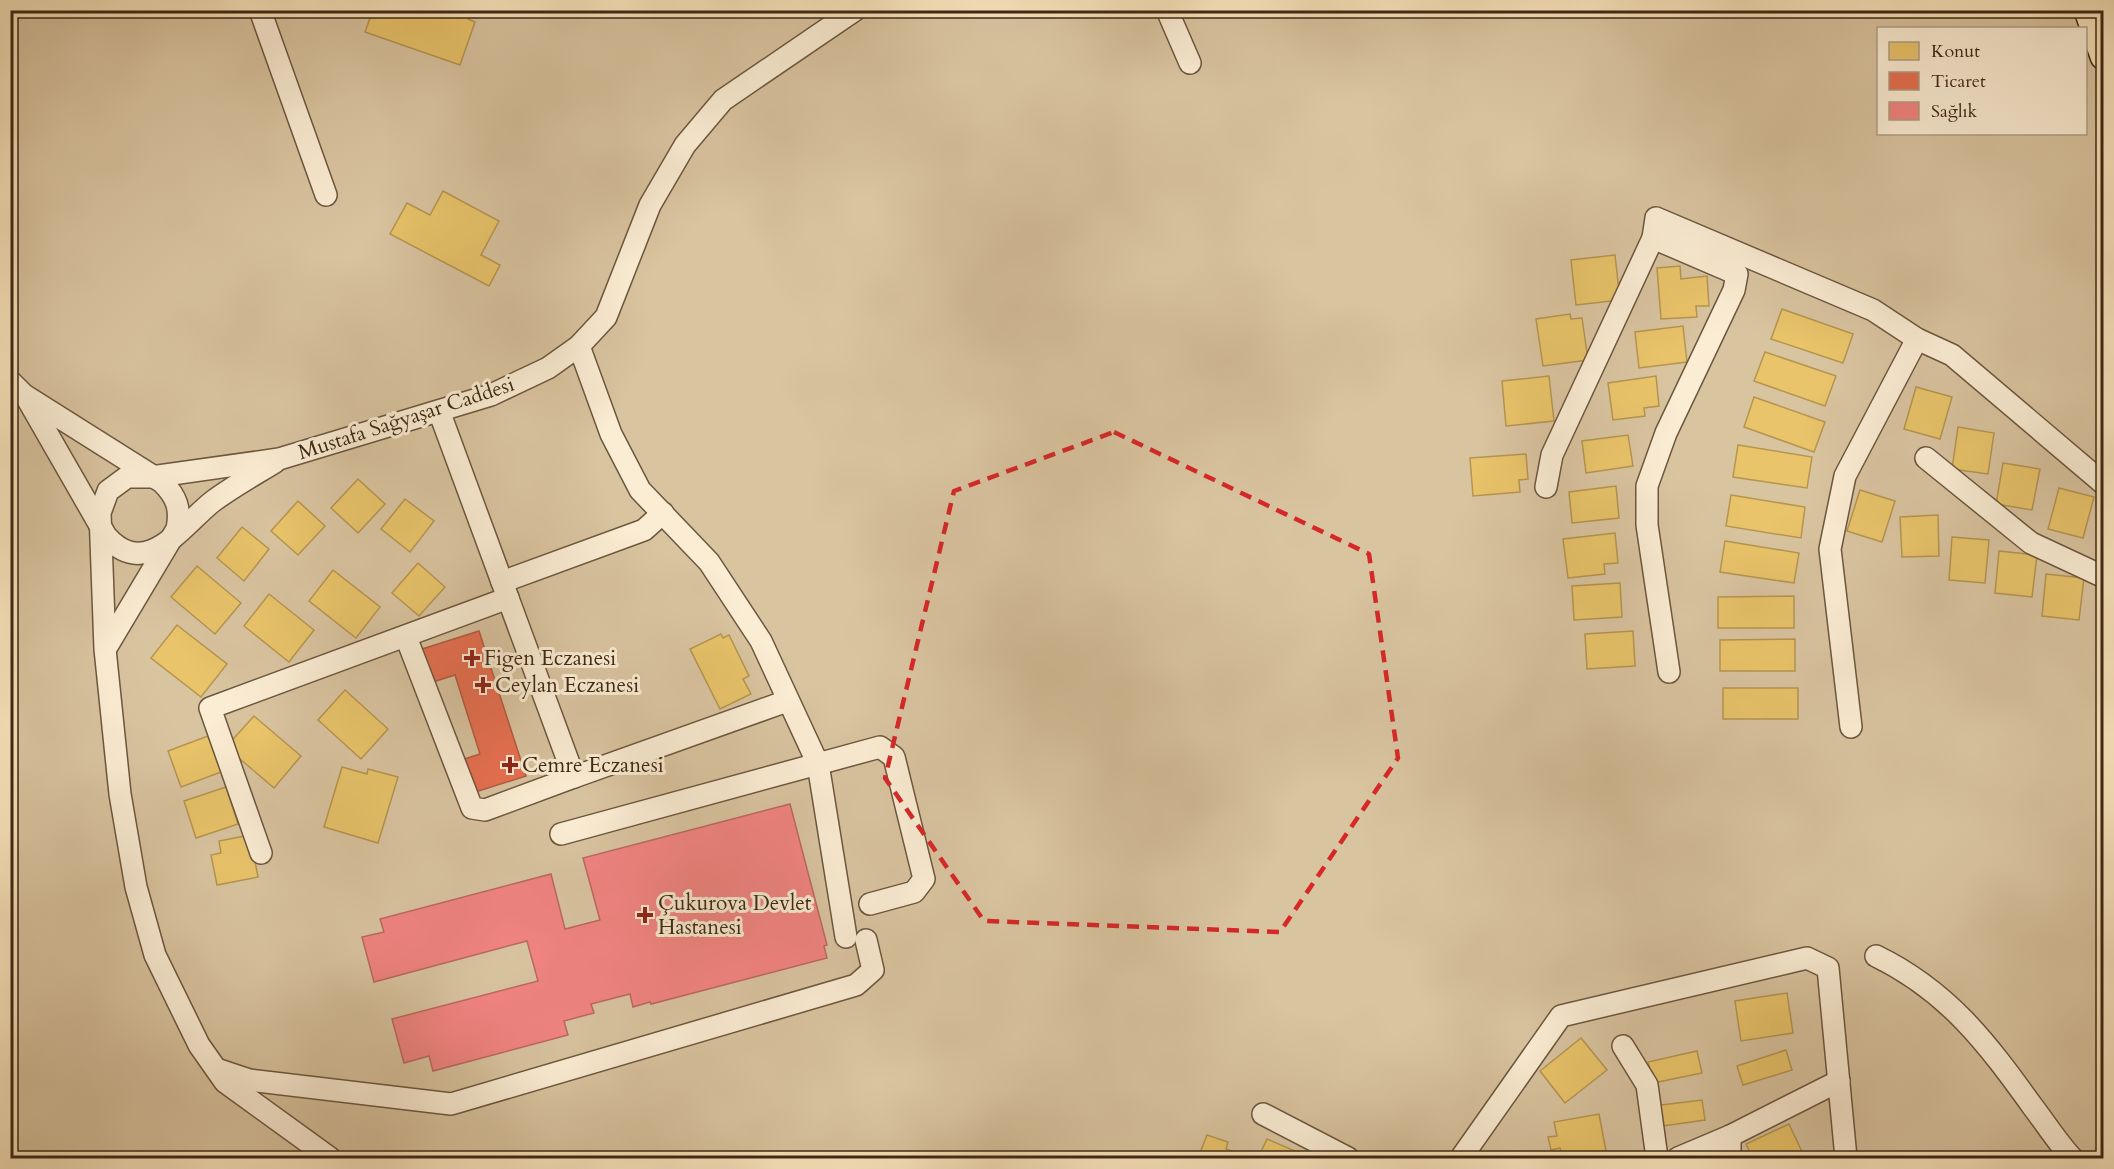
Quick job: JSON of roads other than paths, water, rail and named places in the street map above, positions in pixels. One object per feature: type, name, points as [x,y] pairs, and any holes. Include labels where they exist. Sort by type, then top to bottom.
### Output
[{"type":"main road","points":[[2088,10],[2103,56]]},
{"type":"street","points":[[260,10],[326,195]]},
{"type":"street","name":"Mustafa Sağyaşar Caddesi","points":[[279,459],[491,395],[548,368],[579,346],[606,317],[650,204],[685,145],[723,100],[855,10]]},
{"type":"street","points":[[1167,10],[1190,63]]},
{"type":"street","points":[[1546,488],[1552,455],[1653,238],[1656,218],[1873,310],[1917,339],[1952,355],[2103,484]]},
{"type":"street","points":[[1653,238],[1737,273],[1734,290],[1666,433],[1647,486],[1647,525],[1669,672]]},
{"type":"street","points":[[1851,727],[1830,549],[1845,476],[1917,339]]},
{"type":"street","points":[[216,1069],[249,1080],[451,1104],[856,985],[873,970],[856,938],[818,764],[760,641],[709,562],[640,490],[611,434],[579,346]]},
{"type":"street","points":[[17,388],[150,477],[162,482],[172,492],[177,503],[179,516],[177,529],[105,649]]},
{"type":"street","points":[[17,388],[114,545],[137,554],[149,553],[170,540],[213,502],[279,459]]},
{"type":"street","points":[[439,411],[574,777]]},
{"type":"street","points":[[1926,458],[2031,543],[2103,577]]},
{"type":"street","points":[[279,459],[150,477],[139,475],[116,483],[102,501],[105,649],[120,795],[136,887],[155,955],[199,1046],[225,1082],[330,1158]]},
{"type":"street","points":[[261,853],[210,708],[406,637],[505,590],[644,530],[663,513]]},
{"type":"street","points":[[406,637],[472,808],[484,810],[787,701]]},
{"type":"street","points":[[561,834],[880,747],[894,757],[924,879],[914,892],[870,904]]},
{"type":"street","points":[[1875,956],[1916,977],[1954,1008],[1987,1044],[2072,1158]]},
{"type":"street","points":[[1461,1158],[1561,1016],[1807,958],[1828,968],[1846,1158]]},
{"type":"street","points":[[1623,1046],[1647,1085],[1657,1158]]},
{"type":"street","points":[[1678,1158],[1730,1136],[1839,1081]]},
{"type":"street","points":[[1263,1114],[1348,1158]]},
{"type":"street","points":[[1730,1136],[1730,1158]]},
{"type":"place","name":"Figen Eczanesi","points":[[472,658]]},
{"type":"place","name":"Ceylan Eczanesi","points":[[483,685]]},
{"type":"place","name":"Cemre Eczanesi","points":[[510,765]]},
{"type":"place","name":"Çukurova Devlet Hastanesi","points":[[645,915]]}]
